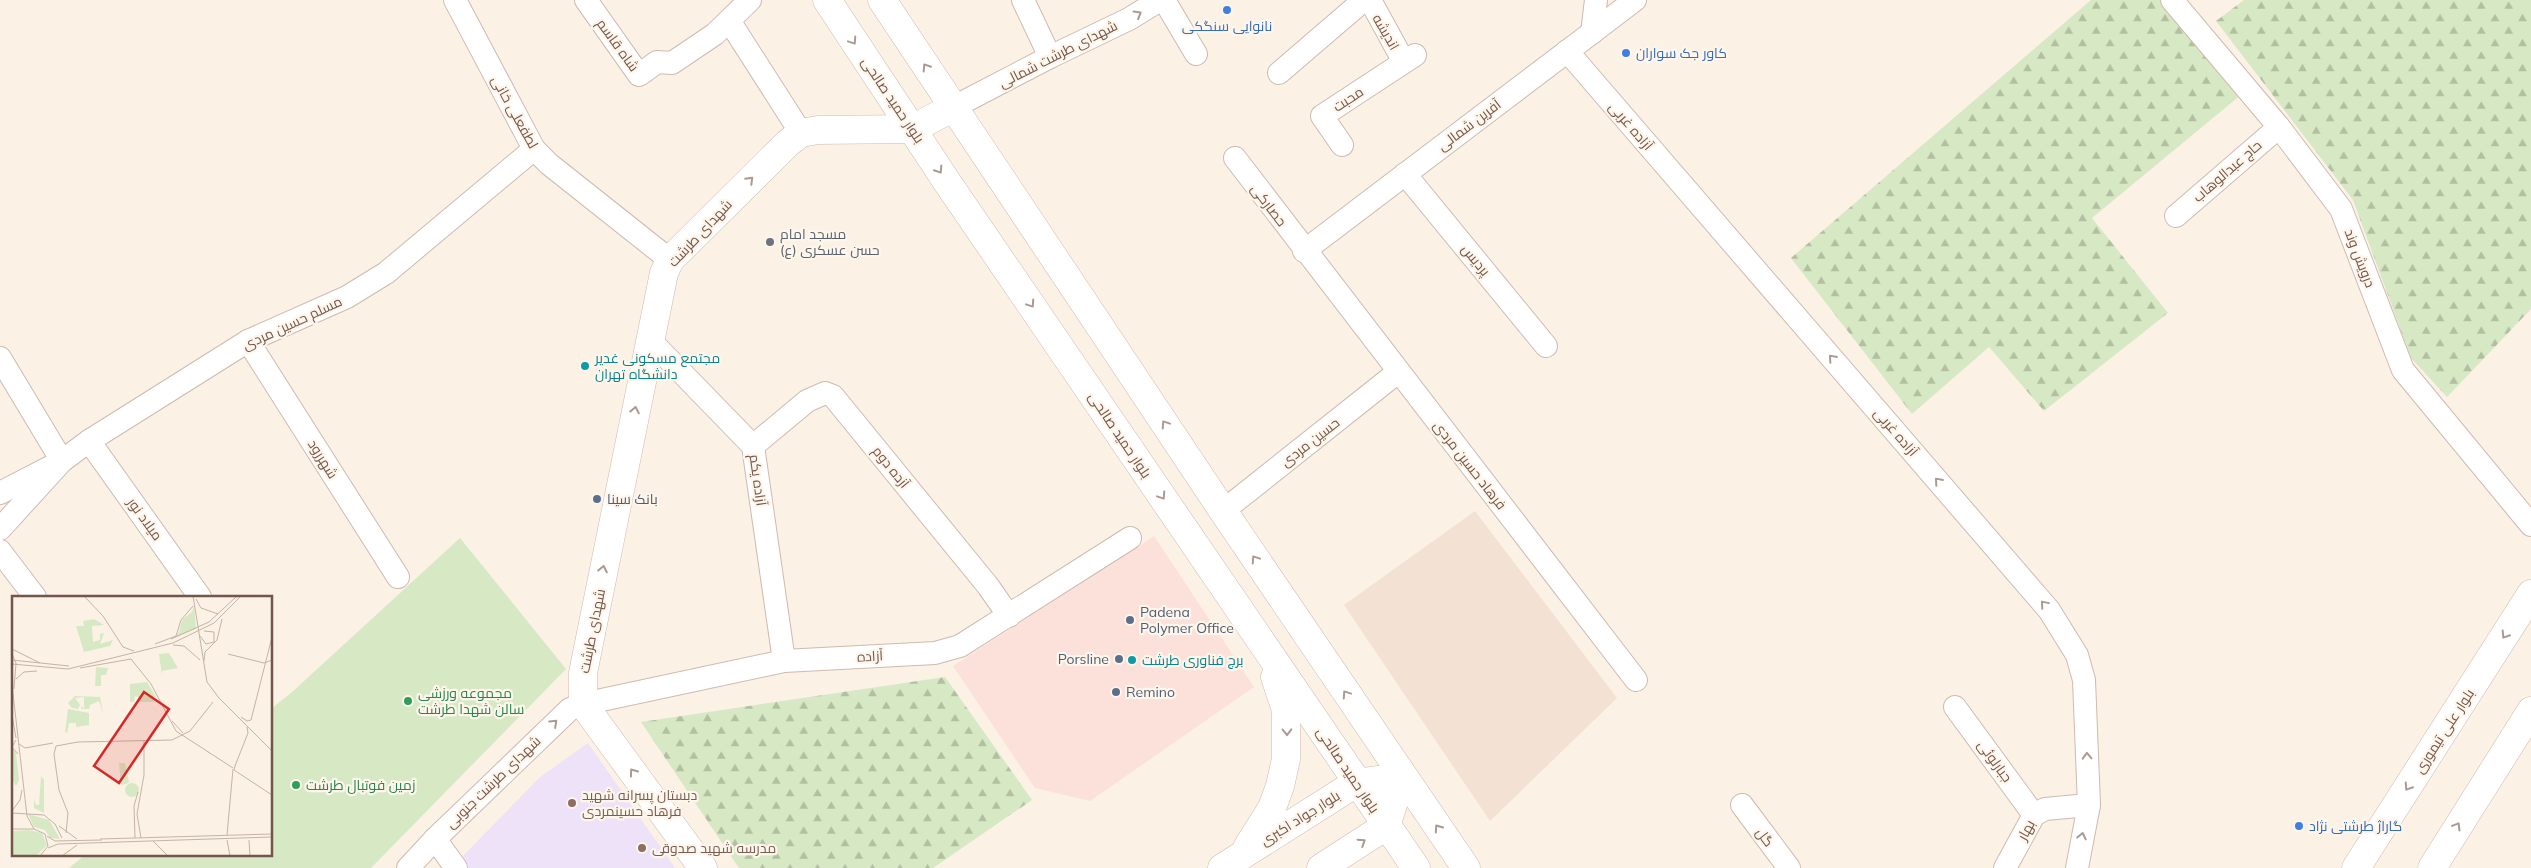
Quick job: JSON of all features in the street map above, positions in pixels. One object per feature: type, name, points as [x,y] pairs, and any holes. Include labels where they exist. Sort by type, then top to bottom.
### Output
[{"type":"main road","name":"بلوار حمید صالحی","points":[[826,0],[1356,783],[1416,868]]},
{"type":"main road","points":[[882,0],[1223,511],[1402,777],[1466,868]]},
{"type":"main road","points":[[801,133],[818,130],[912,129],[954,107]]},
{"type":"main road","name":"شهدای طرشت","points":[[583,704],[582,673],[664,273],[670,260],[788,143],[801,133]]},
{"type":"main road","name":"بلوار علی تیموری","points":[[2356,868],[2531,594]]},
{"type":"main road","points":[[1274,661],[1289,677],[1298,678],[1307,675],[1314,668],[1317,659],[1316,649]]},
{"type":"main road","points":[[1233,861],[1272,808],[1280,786],[1286,759],[1286,710],[1274,661]]},
{"type":"main road","points":[[583,704],[703,868]]},
{"type":"main road","points":[[2432,868],[2531,711]]},
{"type":"main road","points":[[1321,868],[1386,826],[1402,777]]},
{"type":"main road","name":"بلوار جواد اکبری","points":[[1233,861],[1356,783],[1402,777]]},
{"type":"street","name":"لطفعلی خانی","points":[[455,0],[534,149],[549,164],[670,260]]},
{"type":"street","name":"شاه قاسم","points":[[586,0],[639,75],[657,62],[672,63],[730,22],[750,0]]},
{"type":"street","points":[[1022,0],[1050,57]]},
{"type":"street","points":[[1162,0],[1196,54]]},
{"type":"street","name":"شهدای طرشت شمالی","points":[[954,107],[1050,57],[1129,19],[1162,0]]},
{"type":"street","points":[[1279,73],[1364,0]]},
{"type":"street","name":"اندیشه","points":[[1370,0],[1409,59]]},
{"type":"street","points":[[1592,33],[1596,0]]},
{"type":"street","name":"آفرین شمالی","points":[[1304,251],[1635,0]]},
{"type":"street","name":"درویش‌ وند","points":[[2172,0],[2279,127],[2340,209],[2403,370],[2531,525]]},
{"type":"street","points":[[730,22],[801,133]]},
{"type":"street","name":"آزاده غربی","points":[[1567,51],[2049,610],[2077,655],[2084,680],[2089,805],[2077,868]]},
{"type":"street","name":"محبت","points":[[1342,145],[1322,116],[1409,59]]},
{"type":"street","name":"حاج عبدالوهاب","points":[[2176,216],[2279,127]]},
{"type":"street","name":"مسلم حسین مردی","points":[[0,528],[62,460],[248,340],[348,297],[365,287],[386,273],[534,149]]},
{"type":"street","name":"حصارکی","points":[[1234,158],[1304,251]]},
{"type":"street","name":"پردیس","points":[[1405,174],[1546,346]]},
{"type":"street","name":"فرهاد حسین مردی","points":[[1304,251],[1636,680]]},
{"type":"street","name":"آزاده یکم","points":[[649,339],[753,446],[784,661]]},
{"type":"street","name":"شهررود","points":[[248,340],[398,577]]},
{"type":"street","points":[[0,358],[62,460],[0,493]]},
{"type":"street","name":"حسین مردی","points":[[1223,511],[1398,372]]},
{"type":"street","name":"آزده دوم","points":[[753,446],[807,401],[825,393],[833,396],[988,586],[1009,616]]},
{"type":"street","name":"میلاد نور","points":[[89,441],[199,596]]},
{"type":"street","name":"آزاده","points":[[583,704],[784,661],[935,653],[960,646],[1130,538]]},
{"type":"street","points":[[0,551],[34,596]]},
{"type":"street","name":"شهدای طرشت جنوبی","points":[[408,868],[556,720],[570,709],[583,704]]},
{"type":"street","name":"جبارلوئی","points":[[1955,707],[2034,815]]},
{"type":"street","name":"گل","points":[[1742,805],[1789,868]]},
{"type":"street","name":"بهار","points":[[2005,868],[2034,815],[2045,809],[2089,805]]},
{"type":"street","points":[[435,839],[456,868]]},
{"type":"shaded area","points":[[1475,511],[1617,698],[1490,821],[1344,605]]},
{"type":"shaded area","points":[[1154,536],[1254,687],[1090,801],[1035,788],[953,666]]},
{"type":"shaded area","name":"دبستان پسرانه شهيد فرهاد حسينمردی","points":[[588,743],[675,868],[465,868],[459,860],[539,778]]},
{"type":"green space","points":[[2091,0],[2161,0],[2242,94],[2092,218],[2168,313],[2044,411],[1989,347],[1912,414],[1791,258]]},
{"type":"green space","points":[[2244,0],[2531,0],[2531,309],[2447,397],[2411,358],[2353,200],[2216,21]]},
{"type":"green space","name":"مجموعه ورزشی سالن شهدا طرشت","points":[[460,538],[566,669],[371,868],[69,868],[84,856],[272,856],[272,708]]},
{"type":"green space","points":[[945,677],[1032,800],[933,868],[739,868],[641,722]]},
{"type":"place","name":"نانوایی سنگکی","points":[[1227,10]]},
{"type":"place","name":"کاور جک سواران","points":[[1626,53]]},
{"type":"place","name":"مسجد امام حسن عسکری (ع)","points":[[770,242]]},
{"type":"place","name":"مجتمع مسکونی غدیر دانشگاه تهران","points":[[585,366]]},
{"type":"place","name":"بانک سینا","points":[[597,499]]},
{"type":"place","name":"Padena Polymer Office","points":[[1130,620]]},
{"type":"place","name":"Porsline","points":[[1119,659]]},
{"type":"place","name":"برج فناوری طرشت","points":[[1132,660]]},
{"type":"place","name":"Remino","points":[[1116,692]]},
{"type":"place","name":"مجموعه ورزشی سالن شهدا طرشت","points":[[408,701]]},
{"type":"place","name":"زمین فوتبال طرشت","points":[[296,785]]},
{"type":"place","name":"دبستان پسرانه شهيد فرهاد حسينمردی","points":[[572,803]]},
{"type":"place","name":"گاراژ طرشتی نژاد","points":[[2299,826]]},
{"type":"place","name":"مدرسه شهید صدوقی","points":[[642,848]]}]
